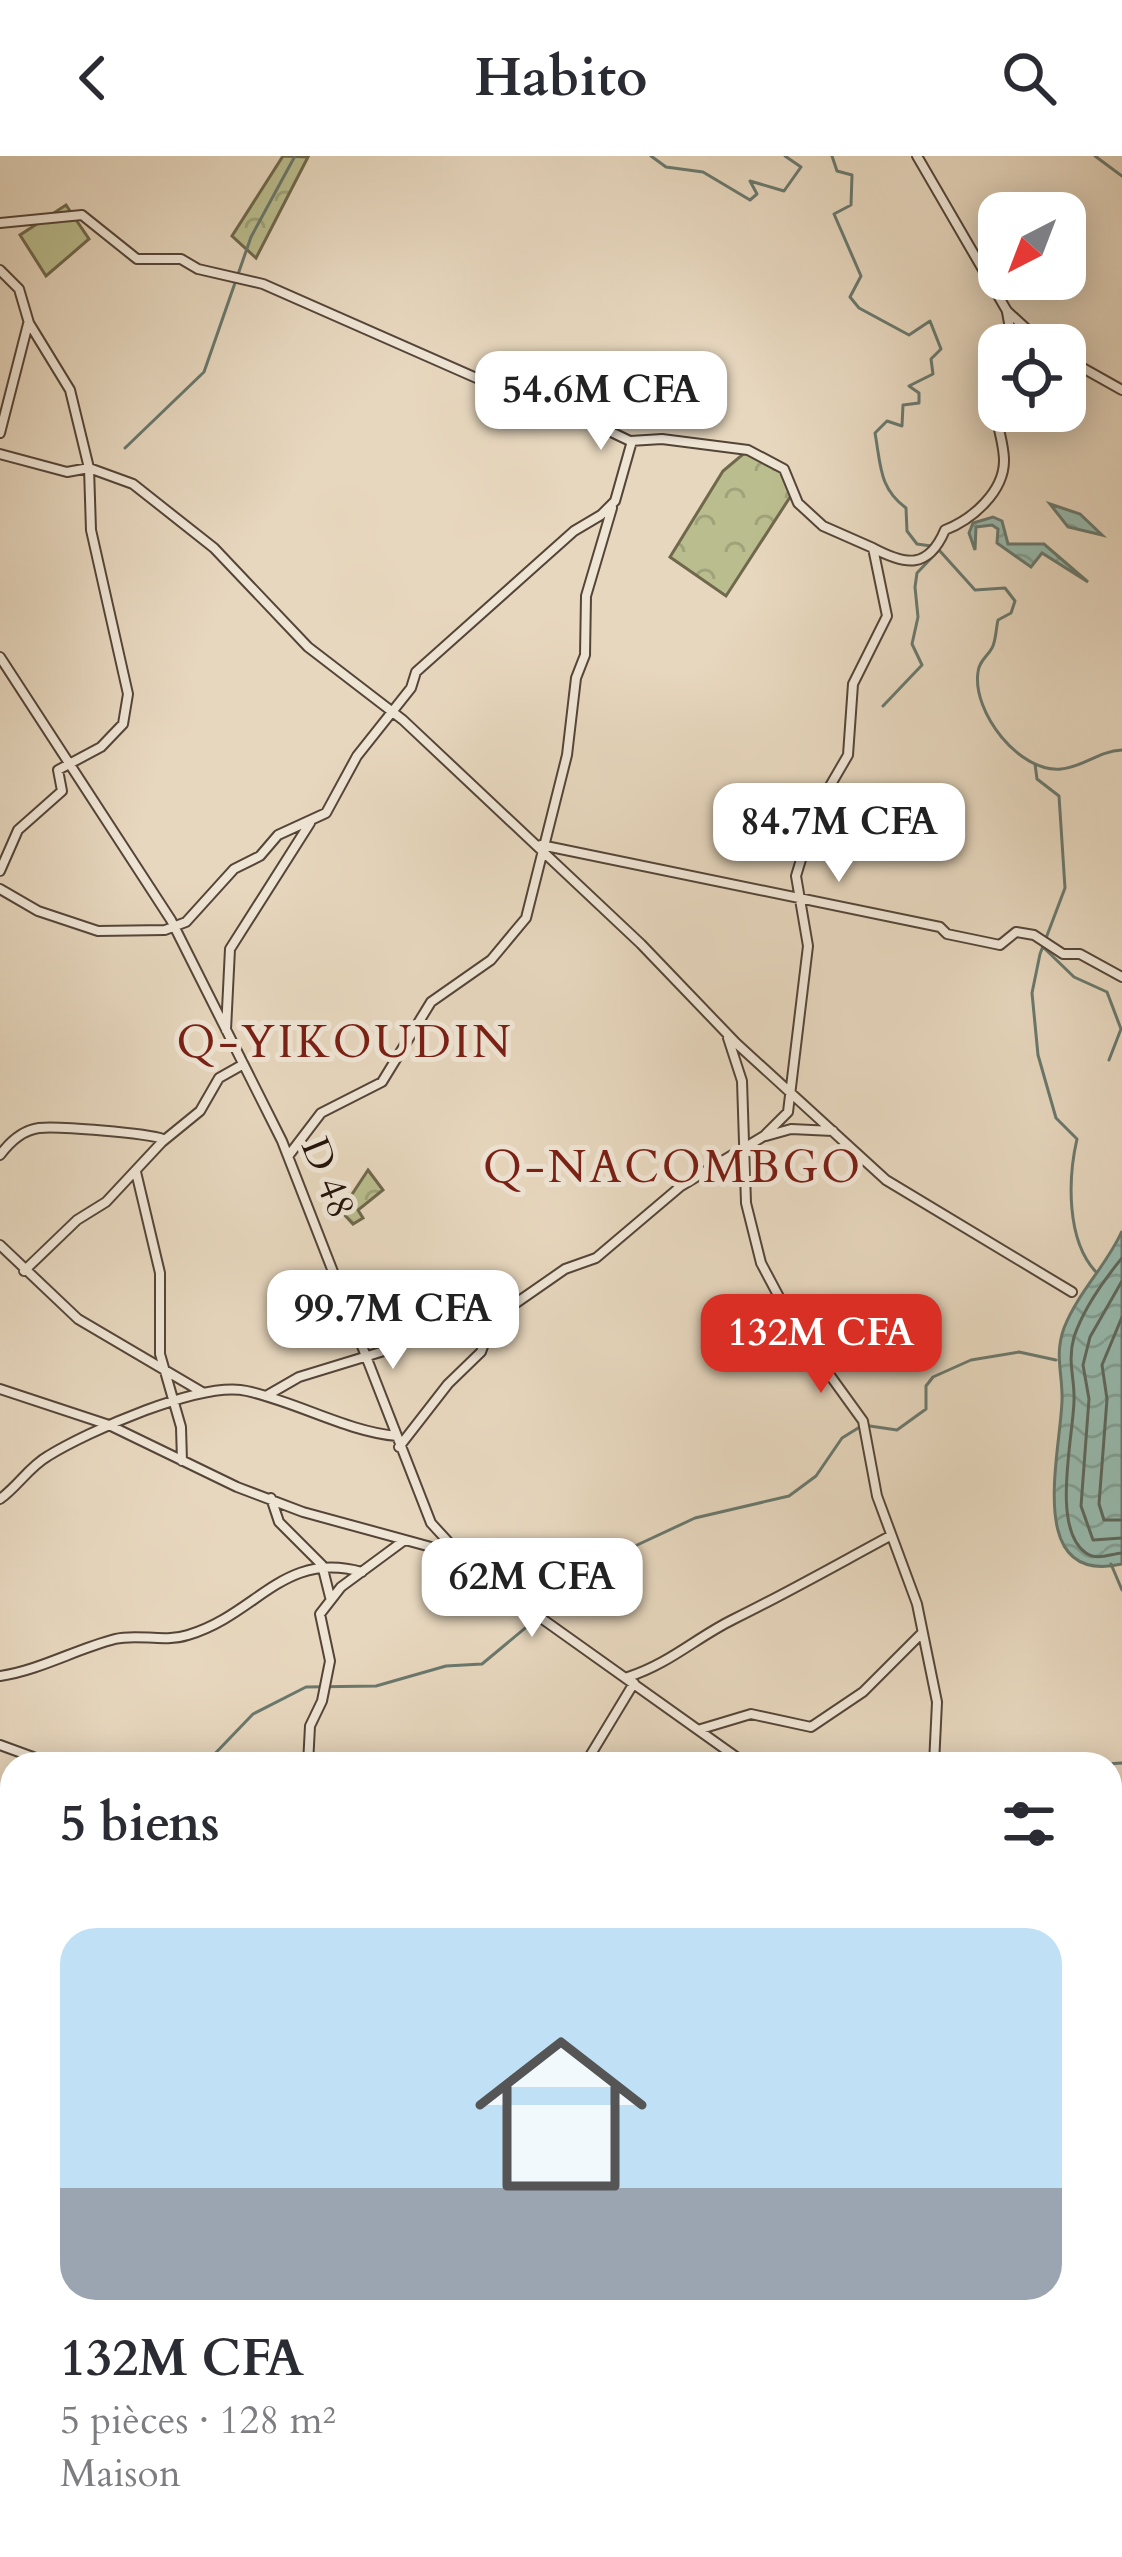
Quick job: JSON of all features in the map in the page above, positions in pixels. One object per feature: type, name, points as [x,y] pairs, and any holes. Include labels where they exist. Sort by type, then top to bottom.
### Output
[{"type":"street","points":[[917,156],[1007,311],[1021,324]]},
{"type":"street","points":[[0,223],[89,217],[137,259],[181,260],[198,269],[263,284],[447,370],[549,410],[565,410],[632,441],[748,450],[784,470],[798,503],[823,526],[901,563],[919,562],[945,530],[963,523],[990,499],[1004,460],[997,432]]},
{"type":"street","points":[[0,271],[20,289],[28,322],[70,390],[89,468],[91,530],[122,662],[128,713],[101,747],[57,774],[62,790],[18,830],[0,871]]},
{"type":"street","points":[[1007,311],[1009,324]]},
{"type":"street","points":[[0,433],[28,322]]},
{"type":"street","points":[[1086,370],[1122,390]]},
{"type":"street","points":[[289,1155],[322,1113],[377,1087],[431,1002],[491,960],[520,927],[543,851],[585,655],[586,596],[632,441]]},
{"type":"street","points":[[0,454],[68,472],[89,468],[133,484],[214,548],[308,647],[392,712],[543,851],[886,1180],[1072,1292]]},
{"type":"street","points":[[0,889],[38,911],[98,931],[174,927],[278,835],[326,813],[357,756],[433,655],[614,501]]},
{"type":"street","points":[[764,1136],[788,1112],[794,1091],[808,946],[797,898],[800,851],[848,755],[853,684],[887,616],[873,548]]},
{"type":"street","name":"D 48","points":[[0,656],[174,927],[289,1155],[425,1512],[460,1556],[519,1604],[730,1752]]},
{"type":"street","points":[[227,1037],[230,949],[241,924],[311,822]]},
{"type":"street","points":[[543,851],[797,898],[1000,945],[1016,932],[1034,935],[1063,953],[1080,954],[1122,977]]},
{"type":"street","points":[[726,1031],[742,1082],[746,1203],[767,1279],[863,1421],[890,1536],[917,1604],[938,1702],[935,1752]]},
{"type":"street","points":[[24,1271],[200,1111],[219,1078],[242,1065]]},
{"type":"street","points":[[0,1155],[13,1140],[41,1128],[104,1135],[144,1132],[164,1140]]},
{"type":"street","points":[[0,1498],[50,1455],[109,1425],[203,1393],[240,1390],[265,1396],[397,1442],[481,1352],[486,1329],[506,1309],[565,1269],[596,1258],[681,1186],[764,1136],[791,1129],[833,1131]]},
{"type":"street","points":[[136,1170],[136,1189],[160,1274],[164,1369],[176,1403],[182,1462]]},
{"type":"street","points":[[0,1245],[78,1319],[203,1393]]},
{"type":"street","points":[[265,1396],[298,1377],[397,1347],[447,1312],[506,1309]]},
{"type":"street","points":[[0,1389],[109,1425],[182,1462],[271,1498],[460,1556]]},
{"type":"street","points":[[271,1498],[279,1522],[322,1565],[331,1598]]},
{"type":"street","points":[[591,1752],[630,1680],[664,1664],[729,1620],[786,1596],[890,1536]]},
{"type":"street","points":[[309,1752],[310,1726],[322,1701],[330,1661],[318,1623],[331,1598],[403,1541]]},
{"type":"street","points":[[0,1676],[120,1637],[187,1636],[253,1605],[293,1572],[322,1565],[362,1572]]},
{"type":"street","points":[[700,1729],[731,1724],[751,1714],[811,1726],[863,1692],[922,1633]]},
{"type":"green space","points":[[283,156],[308,157],[256,258],[232,236]]},
{"type":"green space","points":[[66,205],[89,239],[46,276],[20,235]]},
{"type":"green space","points":[[748,450],[778,465],[794,491],[726,596],[670,557],[723,471]]},
{"type":"green space","points":[[368,1170],[383,1190],[358,1210],[363,1218],[353,1224],[341,1211]]},
{"type":"water","points":[[1050,504],[1080,514],[1102,535],[1068,527]]},
{"type":"water","points":[[993,517],[1002,521],[1008,544],[1044,544],[1088,582],[1042,553],[1031,567],[997,543],[998,529],[992,525],[976,527],[975,550],[969,533],[973,523]]},
{"type":"water","points":[[1122,1231],[1122,1564],[1091,1566],[1071,1556],[1060,1537],[1055,1511],[1062,1401],[1060,1347],[1070,1315]]},
{"type":"waterway","points":[[125,448],[204,372],[251,237],[295,156]]},
{"type":"waterway","points":[[651,156],[666,167],[703,172],[750,200],[757,194],[750,181],[784,191],[801,167],[785,156]]},
{"type":"waterway","points":[[832,156],[837,171],[852,175],[851,205],[834,214],[861,276],[850,297],[859,308],[909,335],[930,321],[941,349],[931,359],[933,374],[909,386],[919,393],[919,403],[903,405],[902,426],[887,421],[875,433],[886,484],[906,508],[907,531],[917,544],[931,546]]},
{"type":"waterway","points":[[1095,156],[1122,176]]},
{"type":"waterway","points":[[939,550],[975,590],[1005,588],[1015,601],[1011,613],[998,620],[993,645],[978,672],[983,705],[1002,737],[1015,751],[1045,768],[1069,768],[1122,750]]},
{"type":"waterway","points":[[883,706],[922,665],[912,644],[918,617],[915,587],[917,573],[937,552]]},
{"type":"waterway","points":[[1035,764],[1037,779],[1059,796],[1065,888],[1040,954],[1032,993],[1038,1055],[1056,1118],[1077,1139],[1071,1190],[1074,1226],[1096,1272]]},
{"type":"waterway","points":[[1043,947],[1074,977],[1107,992],[1121,1029],[1109,1060]]},
{"type":"waterway","points":[[217,1752],[253,1714],[306,1687],[376,1686],[446,1666],[482,1664],[601,1565],[695,1518],[789,1496],[816,1476],[842,1438],[863,1425],[897,1430],[926,1409],[926,1386],[933,1377],[971,1360],[1019,1352],[1056,1360]]},
{"type":"waterway","points":[[1111,1564],[1122,1590]]},
{"type":"district","name":"Q-YIKOUDIN","points":[[345,1042]]},
{"type":"district","name":"Q-NACOMBGO","points":[[673,1167]]}]
